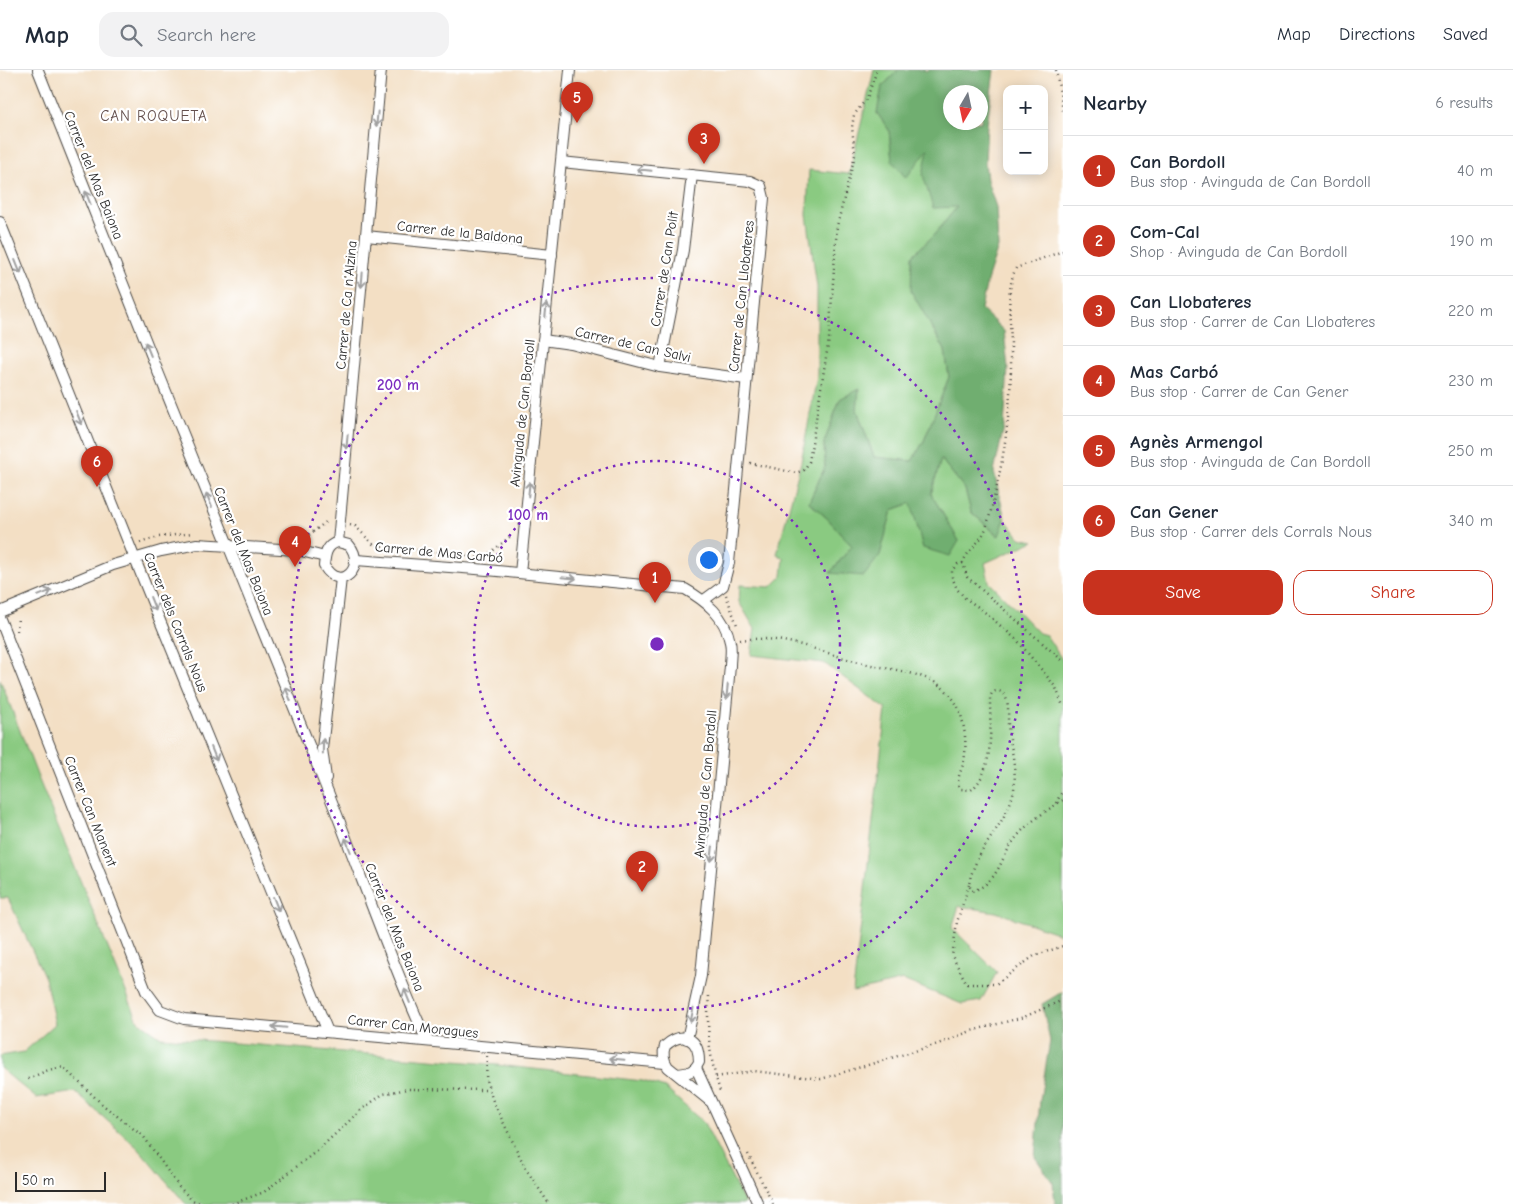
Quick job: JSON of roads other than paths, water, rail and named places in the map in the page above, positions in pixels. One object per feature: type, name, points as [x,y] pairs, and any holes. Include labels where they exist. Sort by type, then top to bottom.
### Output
[{"type":"street","name":"Carrer del Mas Baiona","points":[[38,70],[227,545],[329,794],[369,902],[427,1041]]},
{"type":"street","name":"Carrer de Ca n'Alzina","points":[[338,542],[381,70]]},
{"type":"street","name":"Avinguda de Can Bordoll","points":[[570,70],[520,573],[685,589],[704,600],[717,613],[728,634],[736,644],[701,976],[687,1039]]},
{"type":"street","name":"Carrer de Can Llobateres","points":[[561,162],[750,181],[761,186],[764,198],[728,563],[722,586],[704,600]]},
{"type":"street","name":"Carrer de Can Polit","points":[[660,367],[683,250],[692,175]]},
{"type":"street","name":"Carrer dels Corrals Nous","points":[[0,222],[328,1032]]},
{"type":"street","name":"Carrer de la Baldona","points":[[366,236],[552,255]]},
{"type":"street","name":"Carrer de Can Salvi","points":[[543,340],[571,344],[660,367],[746,379]]},
{"type":"street","points":[[338,542],[350,545],[356,560],[354,569],[349,575],[340,578],[328,573],[324,566],[325,557],[330,545],[338,542]]},
{"type":"street","points":[[0,612],[113,565],[197,544],[298,550],[325,557]]},
{"type":"street","name":"Carrer de Mas Carbó","points":[[356,560],[520,573]]},
{"type":"street","points":[[329,794],[322,749],[340,578]]},
{"type":"street","name":"Carrer Can Manent","points":[[0,619],[146,991],[160,1010]]},
{"type":"street","name":"Carrer Can Moragues","points":[[160,1010],[184,1019],[665,1063]]},
{"type":"street","points":[[677,1074],[688,1073],[696,1068],[699,1062],[699,1050],[694,1042],[687,1039],[674,1039],[665,1046],[663,1055],[665,1063],[668,1067],[710,1101]]},
{"type":"street","points":[[696,1068],[758,1204]]},
{"type":"place","name":"Agnès Armengol","points":[[577,123]]},
{"type":"place","name":"Can Llobateres","points":[[704,164]]},
{"type":"place","name":"Can Gener","points":[[97,487]]},
{"type":"place","name":"Mas Carbó","points":[[295,567]]},
{"type":"place","name":"Can Bordoll","points":[[655,603]]},
{"type":"place","name":"Com-Cal","points":[[642,892]]},
{"type":"district","name":"CAN ROQUETA","points":[[154,116]]}]
